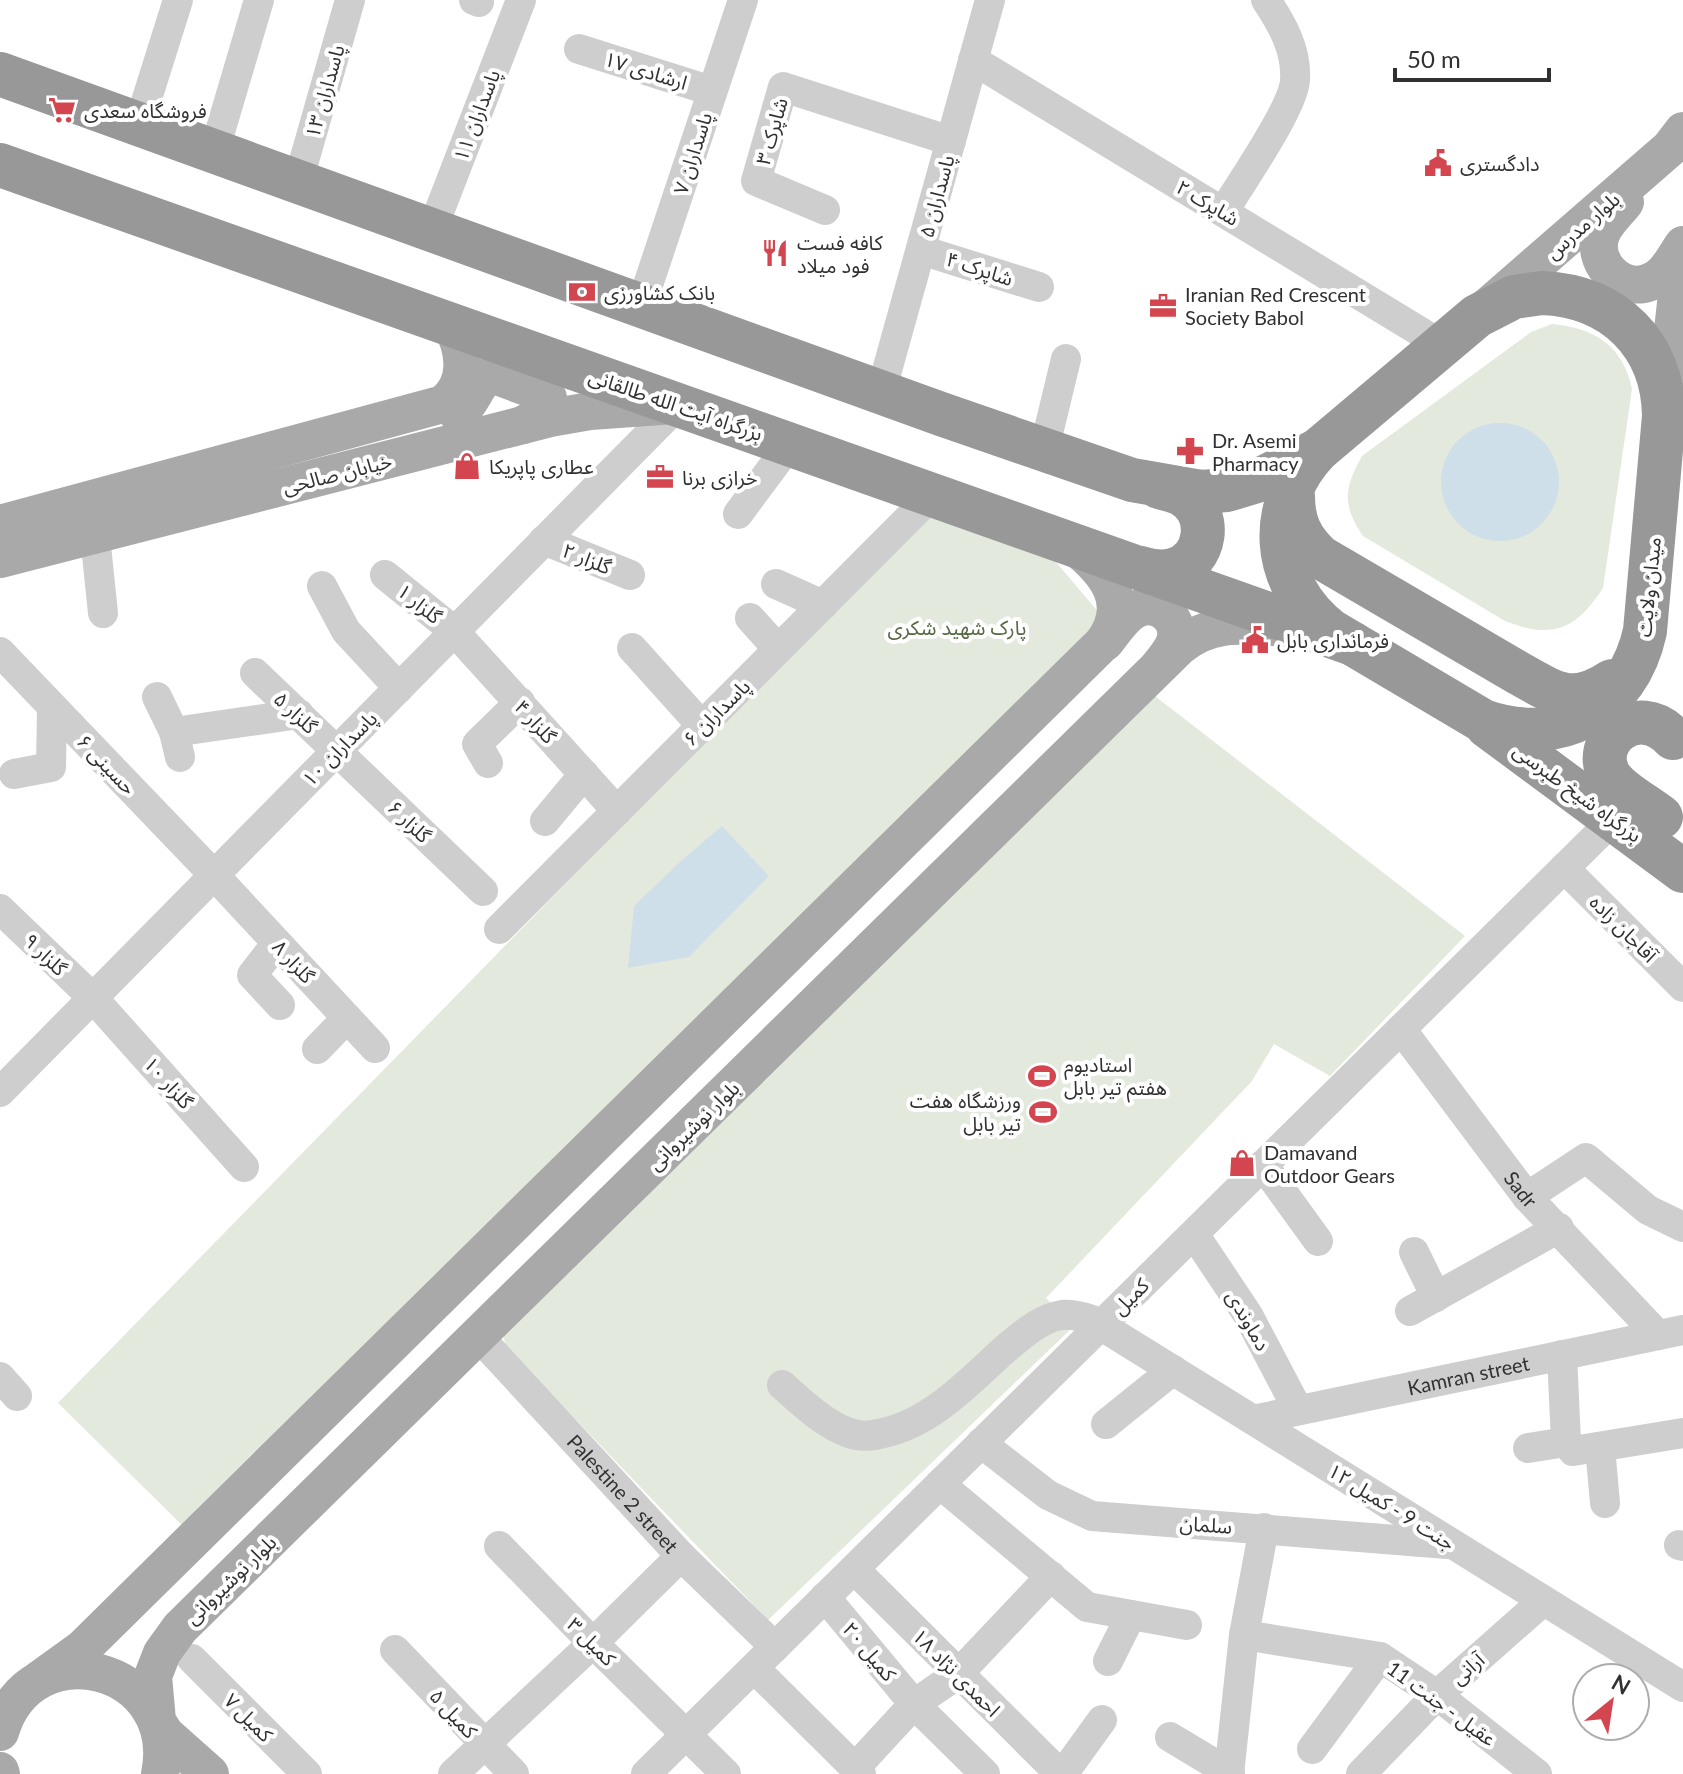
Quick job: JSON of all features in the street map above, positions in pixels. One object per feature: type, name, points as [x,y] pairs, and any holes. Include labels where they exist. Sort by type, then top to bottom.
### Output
[{"type":"highway","points":[[0,74],[881,392],[1184,496],[1197,509],[1203,527],[1201,546],[1196,554],[1182,567],[1164,572],[1138,568]]},
{"type":"highway","name":"بزرگراه آیت الله طالقانی","points":[[0,165],[1353,644]]},
{"type":"highway","name":"میدان ولایت","points":[[1542,293],[1570,296],[1596,304],[1630,328],[1646,349],[1660,381],[1670,432],[1645,628],[1635,665],[1622,685],[1596,710],[1576,721],[1553,728],[1506,728],[1472,715],[1331,631],[1311,613],[1289,577],[1282,550],[1282,523],[1288,496],[1307,464],[1477,316],[1514,297],[1542,293]]},
{"type":"highway","points":[[1132,480],[1201,492],[1227,490],[1307,464]]},
{"type":"highway","points":[[1307,464],[1293,498],[1297,528],[1320,557],[1548,690],[1566,697],[1601,688],[1621,672],[1645,628]]},
{"type":"highway","points":[[1645,628],[1657,693],[1678,745]]},
{"type":"highway","name":"بزرگراه شیخ طبرسی","points":[[1472,715],[1683,871]]},
{"type":"highway","points":[[1678,745],[1655,724],[1632,723],[1613,736],[1608,744],[1606,762],[1613,780],[1683,833]]},
{"type":"main road","points":[[1677,139],[1607,224],[1599,242],[1599,252],[1614,277],[1622,282],[1642,284],[1659,277],[1683,245]]},
{"type":"main road","name":"بلوار مدرس","points":[[1477,316],[1677,139]]},
{"type":"main road","points":[[1670,432],[1678,285],[1683,267]]},
{"type":"main road","name":"خیابان صالحی","points":[[0,524],[443,404],[460,382],[463,362],[460,341],[451,324]]},
{"type":"main road","points":[[399,416],[449,414],[463,410],[484,378],[494,375],[543,393],[548,398],[549,406],[545,412],[523,425]]},
{"type":"main road","name":"خیابان صالحی","points":[[0,559],[523,425],[590,411],[678,405]]},
{"type":"main road","points":[[1073,545],[1096,563],[1113,592],[1116,623],[1103,643]]},
{"type":"main road","points":[[3,1715],[39,1680],[82,1649],[1132,611],[1158,607],[1172,618],[1175,644],[1158,667]]},
{"type":"main road","name":"بلوار نوشیروانی","points":[[160,1774],[163,1748],[153,1676],[162,1653],[180,1628],[1191,637],[1211,628],[1235,625],[1310,629]]},
{"type":"main road","points":[[39,1680],[79,1670],[107,1674],[120,1680],[142,1697],[165,1734],[210,1774]]},
{"type":"street","points":[[139,124],[178,0]]},
{"type":"street","points":[[214,152],[259,0]]},
{"type":"street","name":"پاسداران ۱۳","points":[[298,182],[350,0]]},
{"type":"street","name":"پاسداران ١١","points":[[432,230],[521,0]]},
{"type":"street","name":"پاسداران ۷","points":[[641,306],[743,0]]},
{"type":"street","name":"پاسداران ۵","points":[[881,392],[990,0]]},
{"type":"street","points":[[1224,211],[1290,102],[1295,80],[1289,37],[1266,0]]},
{"type":"street","name":"ارشادی ۱۷","points":[[579,49],[712,91]]},
{"type":"street","name":"شاپرک ۲","points":[[973,60],[1442,345]]},
{"type":"street","name":"شاپرک ۳","points":[[825,210],[756,181],[783,87],[951,141]]},
{"type":"street","name":"شاپرک ۴","points":[[921,250],[1039,287]]},
{"type":"street","points":[[1044,450],[1066,359]]},
{"type":"street","name":"پاسداران ١٠","points":[[0,1092],[678,405]]},
{"type":"street","points":[[738,514],[790,444]]},
{"type":"street","name":"پاسداران ۶","points":[[499,929],[932,495]]},
{"type":"street","points":[[95,536],[103,613]]},
{"type":"street","name":"گلزار ۲","points":[[544,540],[630,575]]},
{"type":"street","name":"گلزار ۱","points":[[385,575],[454,631]]},
{"type":"street","points":[[776,584],[823,605]]},
{"type":"street","points":[[322,586],[346,631],[399,688]]},
{"type":"street","points":[[750,618],[778,649]]},
{"type":"street","name":"گلزار ۴","points":[[454,631],[617,811]]},
{"type":"street","points":[[632,648],[702,726]]},
{"type":"street","name":"حسینی ۶","points":[[0,652],[214,875]]},
{"type":"street","name":"گلزار ۵","points":[[255,673],[338,750]]},
{"type":"street","points":[[157,697],[177,745],[299,714]]},
{"type":"street","points":[[488,763],[477,744],[520,702]]},
{"type":"street","points":[[14,774],[51,767],[52,707]]},
{"type":"street","name":"گلزار ۶","points":[[338,750],[483,891]]},
{"type":"street","points":[[545,821],[584,774]]},
{"type":"street","name":"کمیل","points":[[646,1774],[1614,819]]},
{"type":"street","name":"آقاجان زاده","points":[[1564,868],[1683,987]]},
{"type":"street","name":"گلزار ۸","points":[[214,875],[375,1048]]},
{"type":"street","name":"گلزار ٩","points":[[0,909],[93,998]]},
{"type":"street","points":[[277,943],[252,975],[280,1005]]},
{"type":"street","name":"گلزار ۱۰","points":[[93,998],[244,1167]]},
{"type":"street","points":[[317,1049],[347,1018]]},
{"type":"street","name":"Sadr","points":[[1401,1029],[1527,1197],[1670,1332]]},
{"type":"street","points":[[1527,1197],[1586,1158],[1648,1210],[1683,1227]]},
{"type":"street","points":[[1263,1165],[1318,1241]]},
{"type":"street","points":[[1414,1252],[1423,1304],[1559,1228]]},
{"type":"street","name":"دماوندی","points":[[1194,1234],[1248,1315],[1298,1410]]},
{"type":"street","name":"جنت 9 - کمیل ۱۲","points":[[782,1385],[808,1408],[845,1432],[858,1436],[880,1434],[905,1428],[946,1402],[1020,1337],[1044,1322],[1062,1315],[1080,1316],[1101,1324],[1683,1687]]},
{"type":"street","name":"Kamran street","points":[[1253,1420],[1670,1332]]},
{"type":"street","name":"Palestine 2 street","points":[[478,1336],[681,1556],[858,1771]]},
{"type":"street","points":[[1562,1355],[1566,1442],[1573,1451],[1683,1433]]},
{"type":"street","points":[[1106,1424],[1173,1370]]},
{"type":"street","points":[[1528,1448],[1566,1442]]},
{"type":"street","name":"سلمان","points":[[981,1443],[1048,1495],[1092,1516],[1453,1545]]},
{"type":"street","points":[[1600,1447],[1605,1503]]},
{"type":"street","points":[[940,1484],[1087,1607],[1187,1625]]},
{"type":"street","points":[[1170,1737],[1229,1773],[1244,1635],[1264,1528]]},
{"type":"street","name":"کمیل ۳","points":[[499,1546],[726,1774]]},
{"type":"street","points":[[453,1774],[681,1556]]},
{"type":"street","name":"احمدی نژاد ۱۸","points":[[854,1569],[1061,1774]]},
{"type":"street","points":[[858,1771],[914,1704],[958,1674],[1051,1576]]},
{"type":"street","name":"کمیل ۲۰","points":[[825,1597],[914,1704],[985,1774]]},
{"type":"street","name":"آرانی","points":[[1361,1774],[1437,1695],[1543,1601]]},
{"type":"street","points":[[1108,1661],[1131,1615]]},
{"type":"street","name":"عقیل - جنت 11","points":[[1244,1635],[1380,1657],[1437,1695],[1537,1774]]},
{"type":"street","name":"کمیل ۵","points":[[395,1650],[514,1774]]},
{"type":"street","points":[[1312,1749],[1380,1657]]},
{"type":"street","name":"کمیل ۷","points":[[192,1659],[307,1774]]},
{"type":"street","points":[[1061,1774],[1102,1720]]},
{"type":"green space","points":[[1552,324],[1581,330],[1605,342],[1622,361],[1632,389],[1603,588],[1593,603],[1572,622],[1549,630],[1522,627],[1505,621],[1363,536],[1351,515],[1348,496],[1362,456],[1531,332]]},
{"type":"green space","name":"پارک شهید شکری","points":[[932,509],[1050,555],[1106,621],[184,1527],[58,1403]]},
{"type":"green space","points":[[1151,693],[1465,936],[1330,1076],[1274,1044],[1252,1081],[1046,1298],[1073,1327],[768,1620],[506,1347],[502,1331]]},
{"type":"shaded area","points":[[1500,423],[1533,433],[1549,449],[1559,482],[1549,515],[1533,531],[1500,541],[1467,531],[1451,515],[1441,482],[1451,449],[1467,433]]},
{"type":"shaded area","points":[[722,826],[769,876],[689,957],[628,968],[634,906]]},
{"type":"place","name":"فروشگاه سعدی","points":[[62,110]]},
{"type":"place","name":"دادگستری","points":[[1438,163]]},
{"type":"place","name":"کافه فست فود میلاد","points":[[775,253]]},
{"type":"place","name":"بانک کشاورزی","points":[[582,292]]},
{"type":"place","name":"Iranian Red Crescent Society Babol","points":[[1163,306]]},
{"type":"place","name":"Dr. Asemi Pharmacy","points":[[1190,451]]},
{"type":"place","name":"عطاری پاپریکا","points":[[467,466]]},
{"type":"place","name":"خرازی برنا","points":[[660,477]]},
{"type":"place","name":"فرمانداری بابل","points":[[1255,640]]},
{"type":"place","name":"استادیوم هفتم تیر بابل","points":[[1042,1076]]},
{"type":"place","name":"ورزشگاه هفت تیر بابل","points":[[1043,1112]]},
{"type":"place","name":"Damavand Outdoor Gears","points":[[1242,1163]]}]
